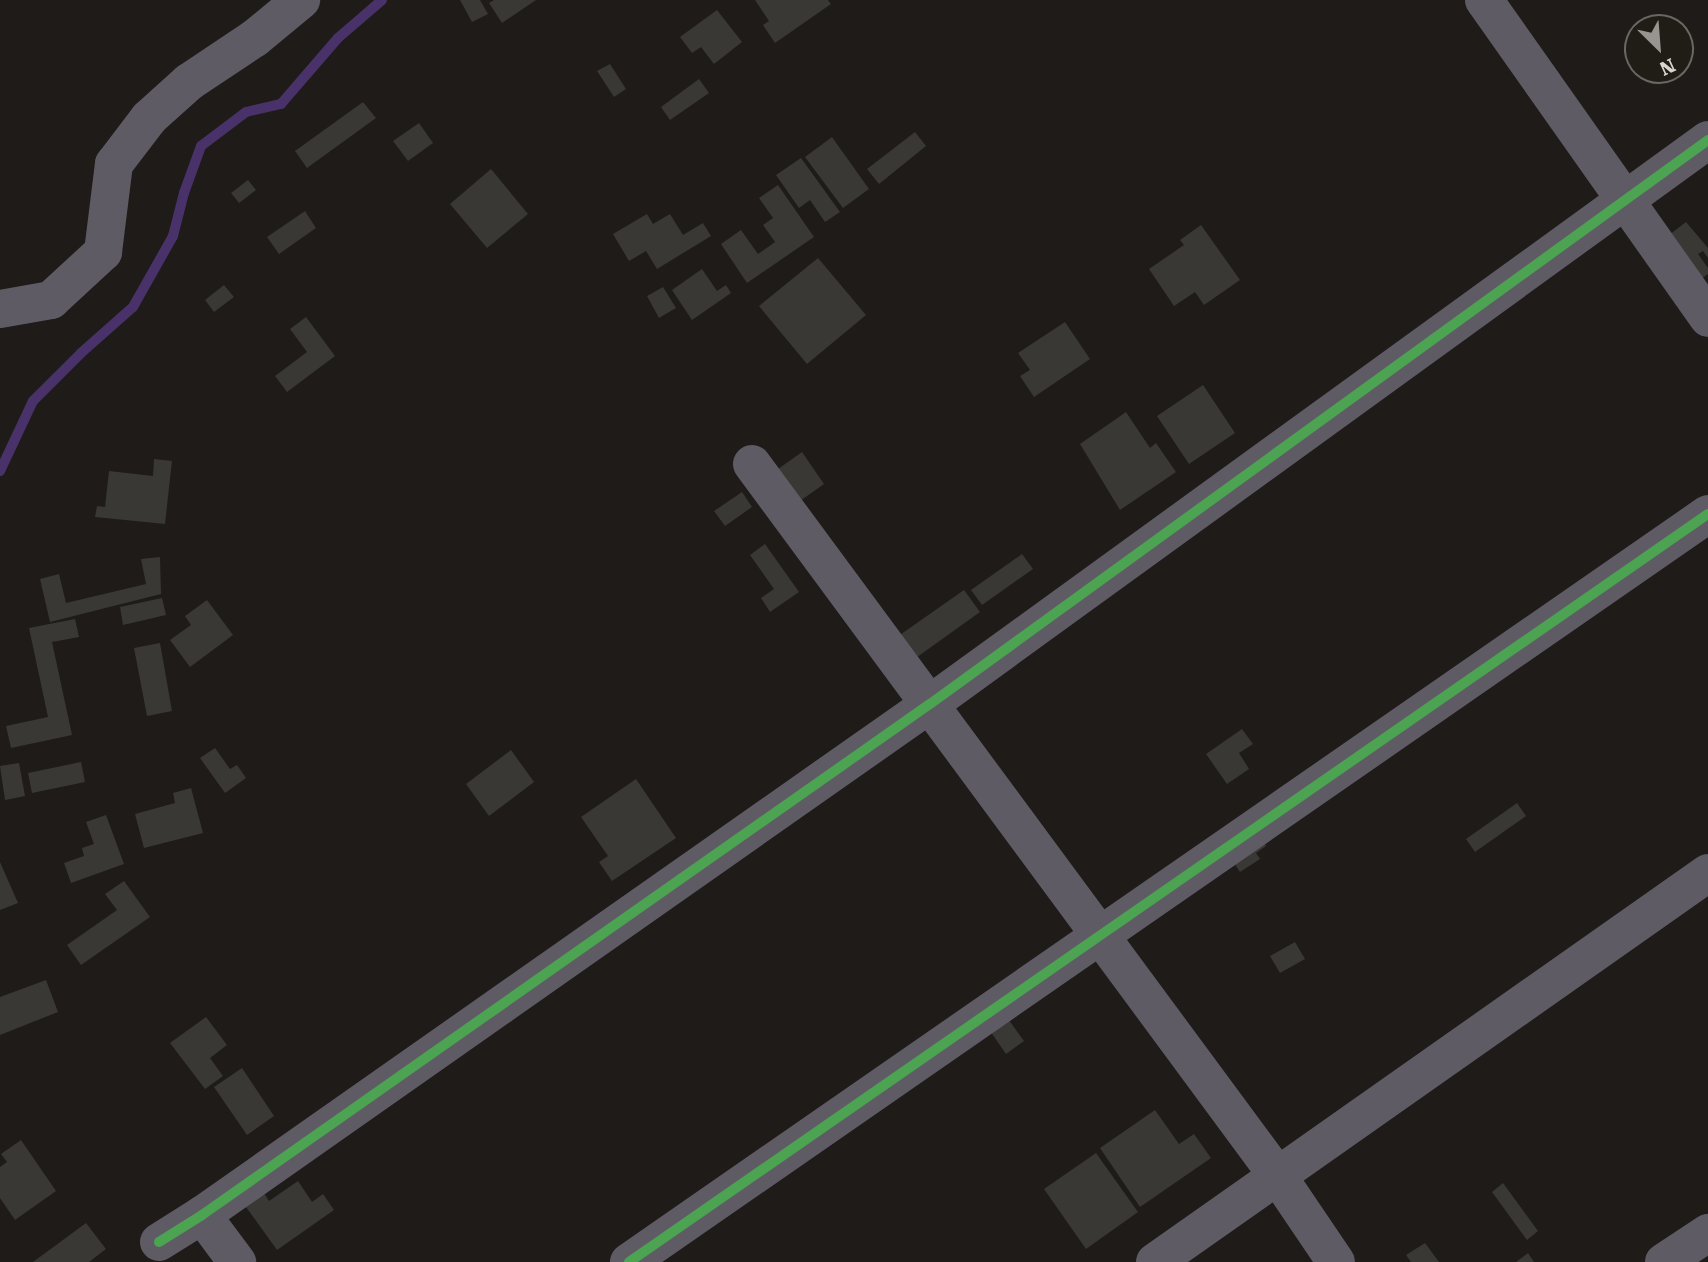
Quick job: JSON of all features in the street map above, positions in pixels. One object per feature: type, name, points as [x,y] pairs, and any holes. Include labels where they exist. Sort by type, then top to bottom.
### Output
[{"type":"street","points":[[0,309],[51,300],[103,252],[114,164],[149,118],[189,82],[255,38],[301,0]]},
{"type":"street","points":[[1484,0],[1708,318]]},
{"type":"street","points":[[159,1242],[202,1215],[930,704],[1623,199],[1708,140]]},
{"type":"street","points":[[752,464],[1278,1175],[1336,1262]]},
{"type":"street","points":[[629,1262],[1708,514]]},
{"type":"street","points":[[1155,1262],[1708,873]]},
{"type":"street","points":[[202,1215],[237,1262]]},
{"type":"street","points":[[1664,1262],[1708,1233]]},
{"type":"building","points":[[460,0],[480,0],[488,14],[472,22]]},
{"type":"building","points":[[494,0],[536,0],[502,23],[489,3]]},
{"type":"building","points":[[755,0],[828,0],[831,4],[775,43],[763,25],[769,21]]},
{"type":"building","points":[[717,10],[742,42],[714,64],[701,47],[692,53],[680,37]]},
{"type":"building","points":[[610,64],[626,89],[614,97],[597,71]]},
{"type":"building","points":[[699,79],[709,93],[670,120],[661,107]]},
{"type":"building","points":[[363,102],[376,118],[307,168],[295,151]]},
{"type":"building","points":[[419,123],[433,143],[408,161],[393,141]]},
{"type":"building","points":[[915,132],[926,146],[879,184],[867,169]]},
{"type":"building","points":[[832,137],[869,189],[843,208],[805,157]]},
{"type":"building","points":[[801,158],[840,212],[825,222],[810,200],[799,208],[776,175]]},
{"type":"building","points":[[491,169],[528,214],[487,248],[450,204]]},
{"type":"building","points":[[248,180],[256,190],[239,203],[231,193]]},
{"type":"building","points":[[778,185],[814,237],[747,283],[721,244],[741,230],[758,254],[775,242],[763,225],[773,218],[759,198]]},
{"type":"building","points":[[305,211],[316,228],[279,254],[267,237]]},
{"type":"building","points":[[647,214],[653,224],[670,214],[683,235],[703,223],[711,236],[657,269],[646,251],[629,261],[613,234]]},
{"type":"building","points":[[1686,222],[1708,248],[1708,258],[1703,251],[1698,254],[1708,268],[1708,274],[1701,279],[1669,235]]},
{"type":"building","points":[[1201,225],[1240,280],[1204,305],[1195,292],[1174,306],[1149,269],[1184,245],[1180,240]]},
{"type":"building","points":[[818,258],[866,315],[807,364],[759,306]]},
{"type":"building","points":[[702,269],[717,291],[726,285],[731,293],[692,320],[672,290]]},
{"type":"building","points":[[224,285],[234,297],[214,312],[205,300]]},
{"type":"building","points":[[663,287],[676,308],[659,318],[647,296]]},
{"type":"building","points":[[306,317],[335,356],[287,392],[275,376],[307,352],[290,329]]},
{"type":"building","points":[[1065,322],[1090,359],[1034,397],[1020,376],[1030,370],[1018,353]]},
{"type":"building","points":[[1203,385],[1235,433],[1189,464],[1157,416]]},
{"type":"building","points":[[1126,412],[1150,448],[1156,443],[1176,472],[1120,510],[1080,444]]},
{"type":"building","points":[[802,452],[824,484],[800,501],[778,469]]},
{"type":"building","points":[[154,459],[172,461],[165,524],[95,517],[97,506],[105,507],[109,471],[153,476]]},
{"type":"building","points":[[742,492],[752,507],[725,526],[714,511]]},
{"type":"building","points":[[765,544],[799,592],[770,612],[761,598],[774,589],[750,555]]},
{"type":"building","points":[[1022,554],[1033,569],[982,605],[971,590]]},
{"type":"building","points":[[160,557],[161,594],[50,622],[40,579],[59,574],[66,603],[146,584],[141,559]]},
{"type":"building","points":[[964,590],[980,612],[913,660],[897,637]]},
{"type":"building","points":[[162,598],[166,615],[123,625],[120,607]]},
{"type":"building","points":[[207,600],[233,635],[190,667],[170,640],[191,625],[185,616]]},
{"type":"building","points":[[75,619],[79,637],[52,642],[72,735],[11,748],[6,726],[48,717],[29,628]]},
{"type":"building","points":[[160,643],[172,711],[147,716],[134,648]]},
{"type":"building","points":[[1242,729],[1253,744],[1239,753],[1249,769],[1227,784],[1206,754]]},
{"type":"building","points":[[215,748],[230,769],[237,765],[246,778],[225,793],[200,758]]},
{"type":"building","points":[[511,750],[534,782],[489,816],[466,784]]},
{"type":"building","points":[[81,762],[85,782],[32,793],[28,773]]},
{"type":"building","points":[[19,763],[25,796],[5,800],[0,766]]},
{"type":"building","points":[[636,779],[676,838],[612,881],[599,862],[608,856],[581,817]]},
{"type":"building","points":[[191,788],[203,833],[144,848],[135,814],[175,803],[173,793]]},
{"type":"building","points":[[1517,803],[1526,816],[1475,852],[1466,839]]},
{"type":"building","points":[[106,815],[124,864],[71,883],[64,863],[84,856],[82,848],[94,844],[86,822]]},
{"type":"building","points":[[1261,838],[1266,846],[1256,853],[1260,859],[1240,872],[1231,858]]},
{"type":"building","points":[[0,862],[18,903],[0,910]]},
{"type":"building","points":[[124,881],[150,917],[81,965],[67,945],[117,910],[105,894]]},
{"type":"building","points":[[1295,942],[1305,959],[1280,973],[1270,956]]},
{"type":"building","points":[[46,980],[58,1012],[0,1035],[0,997]]},
{"type":"building","points":[[1006,1016],[1024,1041],[1006,1054],[988,1028]]},
{"type":"building","points":[[206,1017],[227,1045],[210,1058],[223,1076],[205,1089],[170,1043]]},
{"type":"building","points":[[242,1068],[274,1116],[247,1135],[214,1087]]},
{"type":"building","points":[[1155,1110],[1179,1144],[1194,1134],[1211,1158],[1140,1207],[1100,1148]]},
{"type":"building","points":[[21,1140],[56,1191],[15,1220],[0,1198],[0,1167],[7,1162],[1,1154]]},
{"type":"building","points":[[1096,1153],[1138,1212],[1086,1249],[1044,1189]]},
{"type":"building","points":[[298,1181],[312,1202],[323,1194],[334,1210],[277,1250],[246,1207],[264,1193],[269,1201]]},
{"type":"building","points":[[1503,1183],[1538,1231],[1527,1240],[1492,1192]]},
{"type":"building","points":[[86,1223],[106,1249],[89,1262],[33,1262]]},
{"type":"building","points":[[1425,1243],[1439,1262],[1411,1262],[1406,1255]]},
{"type":"building","points":[[1528,1253],[1534,1262],[1516,1262]]},
{"type":"waterway","points":[[0,471],[33,401],[133,307],[173,236],[184,193],[201,146],[246,112],[281,104],[338,38],[382,0]]},
{"type":"cycle path","points":[[159,1242],[202,1215],[930,704],[1708,140]]},
{"type":"cycle path","points":[[629,1262],[1708,514]]}]
